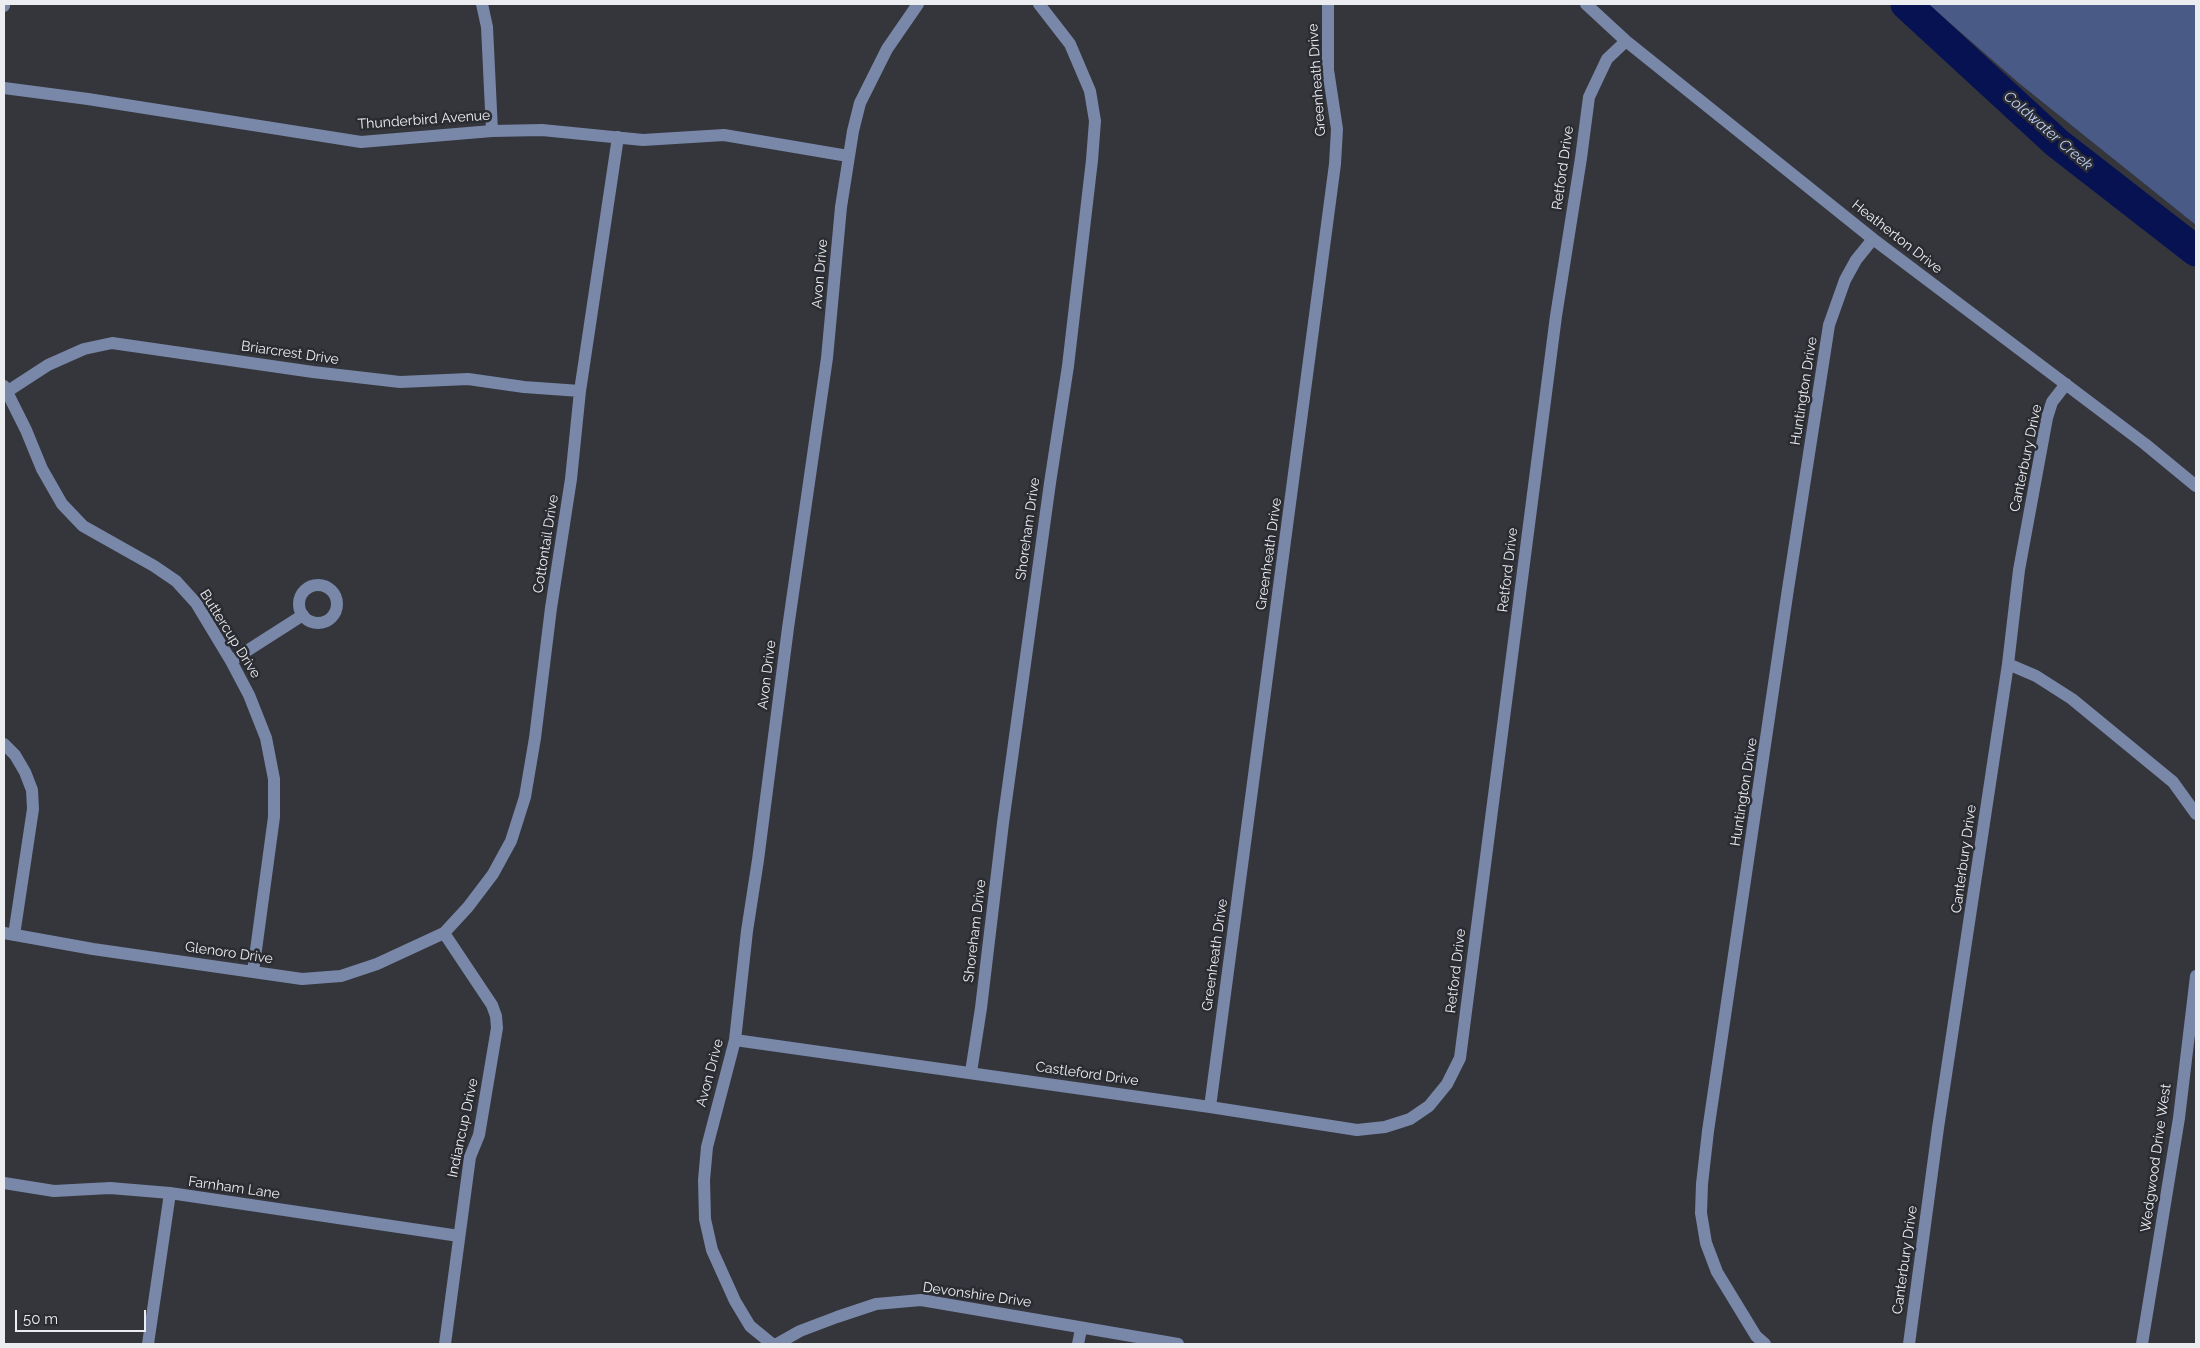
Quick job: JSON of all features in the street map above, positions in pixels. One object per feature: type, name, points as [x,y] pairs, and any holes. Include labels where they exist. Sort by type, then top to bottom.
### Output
[{"type":"street","points":[[482,4],[487,27],[492,131]]},
{"type":"street","name":"Avon Drive","points":[[772,1344],[750,1326],[712,1250],[705,1219],[704,1180],[707,1147],[735,1040],[747,931],[827,358],[841,207],[848,156],[860,104],[887,49],[918,4]]},
{"type":"street","name":"Shoreham Drive","points":[[971,1072],[1048,493],[1068,366],[1095,121],[1090,91],[1070,44],[1039,4]]},
{"type":"street","name":"Greenheath Drive","points":[[1210,1107],[1335,164],[1337,129],[1328,70],[1328,4]]},
{"type":"street","name":"Heatherton Drive","points":[[1586,4],[1626,41],[1873,239],[2066,384],[2196,486]]},
{"type":"street","name":"Retford Drive","points":[[1429,1106],[1448,1084],[1460,1058],[1556,316],[1582,158],[1589,97],[1607,59],[1626,41]]},
{"type":"street","name":"Thunderbird Avenue","points":[[4,88],[175,112],[361,142],[492,131],[542,130],[643,140],[724,135],[848,156]]},
{"type":"street","name":"Cottontail Drive","points":[[444,933],[468,908],[493,874],[511,841],[524,797],[535,738],[551,608],[571,479],[580,391],[618,137]]},
{"type":"street","name":"Huntington Drive","points":[[1765,1344],[1756,1336],[1717,1272],[1706,1243],[1701,1213],[1702,1184],[1708,1131],[1788,589],[1829,326],[1844,280],[1856,260],[1873,239]]},
{"type":"street","name":"Briarcrest Drive","points":[[6,388],[48,365],[84,349],[112,342],[313,372],[400,382],[468,379],[524,387],[580,391]]},
{"type":"street","name":"Canterbury Drive","points":[[1909,1344],[1938,1128],[2008,664],[2020,570],[2047,418],[2052,402],[2066,384]]},
{"type":"street","name":"Buttercup Drive","points":[[6,388],[42,469],[62,504],[83,526],[154,566],[176,581],[196,603],[249,695],[266,738],[274,779],[274,817],[253,972]]},
{"type":"street","points":[[231,661],[303,615]]},
{"type":"street","points":[[2008,664],[2036,676],[2072,699],[2173,782],[2196,814]]},
{"type":"street","points":[[4,744],[14,755],[24,772],[32,790],[33,809],[9,934]]},
{"type":"street","name":"Glenoro Drive","points":[[9,934],[92,949],[302,979],[341,976],[377,964],[444,933]]},
{"type":"street","name":"Indiancup Drive","points":[[444,933],[492,1005],[496,1016],[497,1028],[481,1126],[470,1157],[445,1344]]},
{"type":"street","name":"Wedgwood Drive West","points":[[2142,1344],[2177,1128],[2196,976]]},
{"type":"street","name":"Castleford Drive","points":[[735,1040],[971,1072],[1357,1130],[1385,1127],[1410,1119],[1429,1106]]},
{"type":"street","name":"Farnham Lane","points":[[4,1183],[54,1191],[110,1188],[170,1193],[459,1236]]},
{"type":"street","points":[[148,1344],[170,1193]]},
{"type":"street","name":"Devonshire Drive","points":[[777,1344],[800,1331],[876,1304],[921,1300],[1178,1344]]},
{"type":"street","points":[[1078,1344],[1081,1328]]},
{"type":"shaded area","points":[[1928,4],[2196,4],[2196,225],[2020,84]]},
{"type":"waterway","name":"Coldwater Creek","points":[[1906,4],[2057,143],[2196,251]]}]
